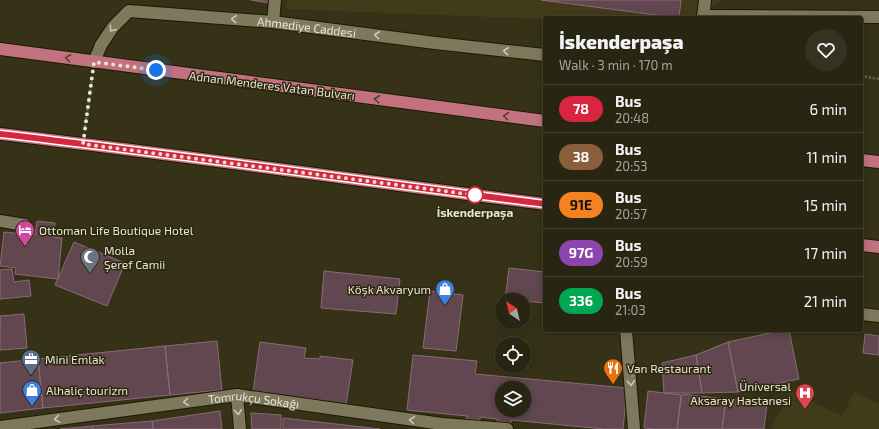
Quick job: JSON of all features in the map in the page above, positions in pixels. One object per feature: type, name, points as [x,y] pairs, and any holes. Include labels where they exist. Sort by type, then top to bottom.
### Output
[{"type":"main road","name":"Adnan Menderes Vatan Bulvarı","points":[[0,49],[543,120]]},
{"type":"main road","points":[[0,134],[543,204]]},
{"type":"main road","points":[[863,160],[879,162]]},
{"type":"main road","points":[[863,245],[879,247]]},
{"type":"street","points":[[272,22],[276,0]]},
{"type":"street","points":[[703,16],[705,0]]},
{"type":"street","name":"Ahmediye Caddesi","points":[[94,62],[101,45],[130,5],[435,43],[543,55]]},
{"type":"street","points":[[863,17],[879,17]]},
{"type":"street","points":[[0,221],[25,225]]},
{"type":"street","points":[[863,314],[879,316]]},
{"type":"street","points":[[626,332],[634,429]]},
{"type":"street","points":[[237,395],[240,429]]},
{"type":"street","name":"Tomrukçu Sokağı","points":[[0,427],[237,395],[442,426],[507,429]]},
{"type":"path","points":[[83,144],[94,62]]},
{"type":"path","points":[[863,76],[879,79]]},
{"type":"shaded area","points":[[287,0],[719,0],[719,2],[693,16],[543,16],[543,19],[286,9]]},
{"type":"shaded area","name":"Üniversal Aksaray Hastanesi","points":[[790,391],[842,416],[854,392],[879,404],[879,429],[771,429]]},
{"type":"building","points":[[251,0],[269,0],[268,3]]},
{"type":"building","points":[[541,0],[681,0],[679,16],[664,16]]},
{"type":"building","points":[[37,221],[55,223],[54,237],[62,238],[58,279],[15,274],[16,268],[0,266],[4,232],[35,235]]},
{"type":"building","name":"Molla Şeref Camii","points":[[74,242],[125,263],[107,306],[55,285]]},
{"type":"building","points":[[509,268],[543,272],[543,303],[531,302],[531,293],[506,293]]},
{"type":"building","points":[[12,269],[14,282],[29,280],[31,296],[0,299],[0,270]]},
{"type":"building","points":[[324,271],[400,279],[396,314],[321,308]]},
{"type":"building","points":[[430,291],[463,295],[456,351],[423,348]]},
{"type":"building","points":[[24,314],[27,348],[0,350],[0,316]]},
{"type":"building","points":[[775,332],[789,332],[799,379],[738,392],[728,342]]},
{"type":"building","points":[[865,334],[879,336],[879,355],[863,353]]},
{"type":"building","points":[[217,341],[222,390],[170,395],[165,346]]},
{"type":"building","points":[[260,342],[306,348],[304,358],[320,359],[320,356],[353,360],[346,405],[253,392]]},
{"type":"building","points":[[728,342],[738,392],[702,393],[696,355]]},
{"type":"building","points":[[165,346],[170,395],[43,408],[38,359]]},
{"type":"building","points":[[413,355],[477,361],[475,374],[627,388],[623,429],[604,429],[511,420],[511,423],[497,421],[497,419],[480,417],[480,420],[466,419],[467,416],[407,410]]},
{"type":"building","points":[[696,355],[702,393],[664,393],[662,363]]},
{"type":"building","points":[[38,359],[43,408],[0,413],[0,363]]},
{"type":"building","points":[[648,391],[681,395],[677,429],[644,428]]},
{"type":"building","points":[[682,394],[726,399],[722,429],[677,429]]},
{"type":"building","points":[[726,398],[767,403],[764,429],[722,429]]},
{"type":"building","points":[[220,411],[222,429],[153,429],[152,421]]},
{"type":"building","points":[[251,413],[281,415],[281,429],[252,429]]},
{"type":"building","points":[[283,418],[380,429],[283,429]]},
{"type":"building","points":[[152,421],[153,429],[93,429],[92,426]]},
{"type":"building","points":[[92,426],[93,429],[60,429]]},
{"type":"bus line","name":"78","points":[[0,134],[543,204]]},
{"type":"place","name":"İskenderpaşa","points":[[475,195]]},
{"type":"place","name":"Ottoman Life Boutique Hotel","points":[[25,247]]},
{"type":"place","name":"Molla Şeref Camii","points":[[90,274]]},
{"type":"place","name":"Köşk Akvaryum","points":[[445,306]]},
{"type":"place","name":"Mini Emlak","points":[[31,376]]},
{"type":"place","name":"Van Restaurant","points":[[613,385]]},
{"type":"place","name":"Alhaliç tourizm","points":[[32,407]]},
{"type":"place","name":"Üniversal Aksaray Hastanesi","points":[[805,410]]},
{"type":"route","points":[[156,70],[94,62],[83,144],[482,196],[475,195]]}]
